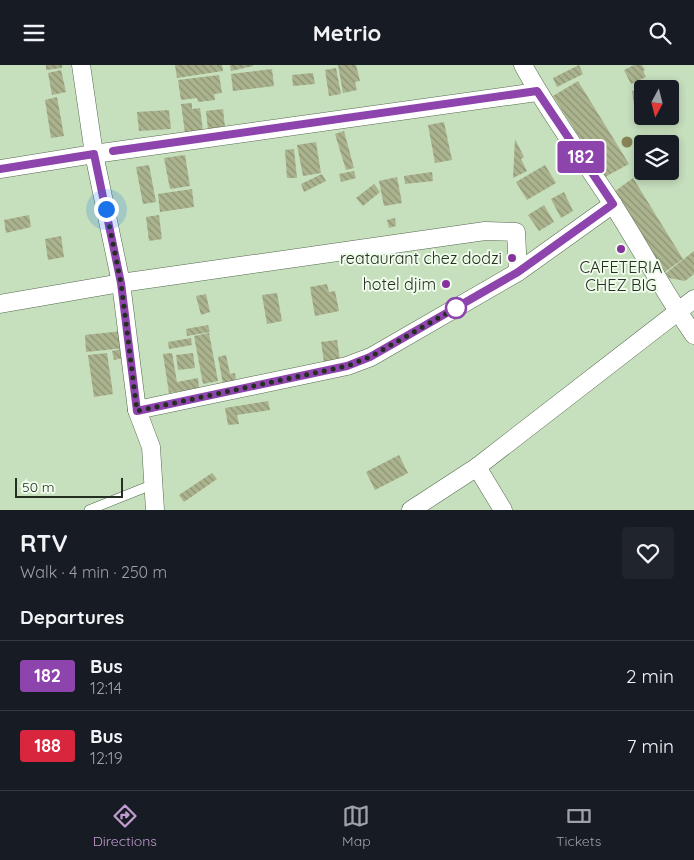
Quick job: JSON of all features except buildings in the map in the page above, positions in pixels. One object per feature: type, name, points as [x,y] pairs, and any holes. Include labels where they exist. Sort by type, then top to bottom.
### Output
[{"type":"street","points":[[80,65],[94,154],[121,283],[137,411],[151,447],[155,510]]},
{"type":"street","points":[[523,65],[537,91],[613,204],[678,312],[694,335]]},
{"type":"street","points":[[0,169],[537,91]]},
{"type":"street","points":[[137,411],[347,366],[370,357],[518,272],[613,204]]},
{"type":"street","points":[[0,304],[121,283],[485,231],[516,232],[518,272]]},
{"type":"street","points":[[411,510],[477,467],[694,299]]},
{"type":"street","points":[[477,467],[503,510]]},
{"type":"lane","points":[[89,510],[154,484]]},
{"type":"bus line","name":"182","points":[[0,169],[94,154],[121,283],[137,411],[347,366],[370,357],[518,272],[613,204],[537,91],[113,151]]},
{"type":"place","name":"CAFETERIA CHEZ BIG","points":[[621,249]]},
{"type":"place","name":"reataurant chez dodzi","points":[[512,258]]},
{"type":"place","name":"hotel djim","points":[[446,284]]},
{"type":"route","points":[[106,209],[121,283],[137,411],[347,366],[370,357],[456,308]]}]
